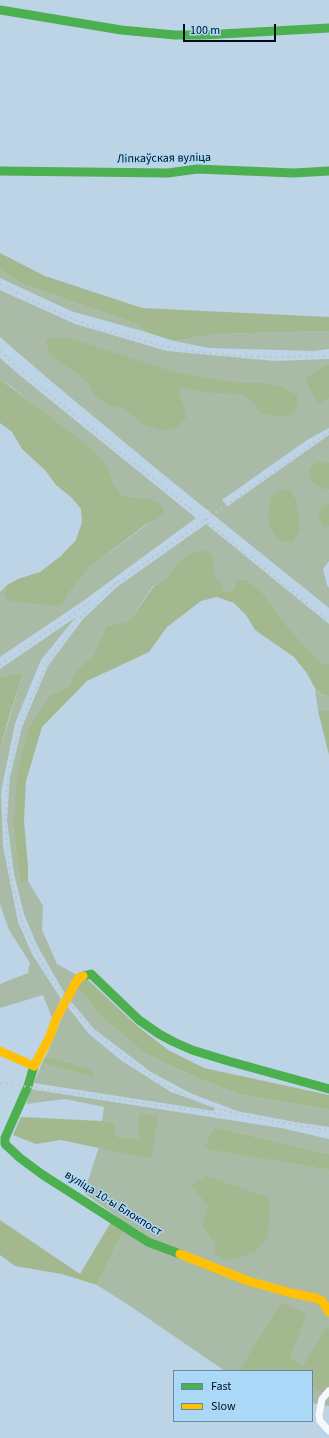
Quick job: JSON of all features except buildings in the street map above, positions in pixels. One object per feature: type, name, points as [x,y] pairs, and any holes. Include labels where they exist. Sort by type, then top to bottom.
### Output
[{"type":"street","points":[[0,10],[121,30],[175,35],[203,35],[329,28]]},
{"type":"street","name":"Ліпкаўская вуліца","points":[[0,171],[160,173],[197,170],[294,173],[329,172]]},
{"type":"street","points":[[0,1051],[34,1066],[42,1054],[57,1017],[76,982],[80,977],[91,974],[139,1020],[159,1034],[174,1042],[192,1050],[228,1061],[329,1089]]},
{"type":"street","name":"вуліца 10-ы Блокпост","points":[[34,1066],[14,1120],[7,1130],[4,1138],[5,1144],[20,1158],[43,1175],[148,1242],[248,1281],[291,1293],[316,1298],[322,1301],[329,1312]]},
{"type":"street","points":[[329,1391],[322,1399],[319,1415],[320,1421],[329,1431]]},
{"type":"green space","points":[[0,253],[45,276],[142,308],[329,317],[329,331],[216,334],[174,341],[146,332],[137,324],[22,284],[0,270]]},
{"type":"green space","points":[[0,270],[22,284],[137,324],[146,332],[71,311],[0,278]]},
{"type":"green space","points":[[0,290],[75,324],[167,351],[275,361],[329,359],[329,428],[307,440],[222,500],[228,506],[329,435],[329,561],[323,569],[329,588],[329,608],[159,471],[0,337]]},
{"type":"green space","points":[[329,331],[329,349],[314,351],[209,348],[174,341],[216,334]]},
{"type":"green space","points":[[48,338],[70,338],[177,373],[239,383],[262,383],[280,386],[297,395],[298,406],[291,415],[279,417],[260,413],[252,401],[243,394],[213,393],[183,388],[179,393],[187,416],[178,427],[162,431],[143,424],[122,408],[110,406],[95,396],[89,384],[77,373],[51,356],[46,343]]},
{"type":"green space","points":[[0,358],[196,518],[83,601],[0,657],[0,592],[7,585],[4,593],[64,603],[69,593],[90,567],[152,521],[146,498],[122,495],[113,482],[108,467],[12,387],[0,379]]},
{"type":"green space","points":[[329,365],[329,398],[318,404],[305,379],[323,367]]},
{"type":"green space","points":[[0,379],[92,449],[108,467],[113,482],[122,495],[146,498],[159,503],[164,509],[163,515],[144,526],[90,567],[69,593],[64,603],[57,606],[8,601],[4,593],[7,585],[18,579],[40,572],[61,556],[76,540],[82,522],[81,509],[72,498],[56,485],[45,470],[22,449],[12,432],[0,423]]},
{"type":"green space","points":[[317,462],[329,463],[329,489],[323,489],[311,481],[309,468]]},
{"type":"green space","points":[[289,489],[296,500],[300,530],[293,542],[279,541],[270,528],[268,512],[272,496],[279,491]]},
{"type":"green space","points":[[329,504],[329,526],[323,527],[318,517],[319,509]]},
{"type":"green space","points":[[206,524],[329,624],[329,663],[323,664],[309,650],[289,628],[259,588],[245,579],[235,580],[235,587],[231,592],[223,591],[215,579],[192,552],[178,561],[166,579],[153,586],[130,620],[106,626],[93,656],[75,670],[69,686],[50,695],[29,726],[13,826],[20,884],[28,881],[43,906],[42,930],[57,964],[77,975],[65,994],[37,945],[24,914],[14,874],[7,820],[10,777],[22,727],[48,666],[83,619],[117,587]]},
{"type":"green space","points":[[205,550],[213,555],[215,579],[222,582],[223,591],[231,592],[235,587],[235,580],[245,579],[259,588],[289,628],[309,650],[323,664],[329,663],[329,696],[322,695],[315,688],[306,672],[294,657],[255,630],[246,615],[234,603],[217,597],[201,601],[167,627],[149,652],[87,681],[42,727],[26,781],[24,821],[28,881],[20,884],[13,826],[18,770],[29,726],[50,695],[69,686],[75,670],[93,656],[106,626],[130,620],[154,586],[166,579],[178,561],[192,552]]},
{"type":"green space","points":[[76,617],[41,660],[15,723],[1,792],[3,846],[18,922],[32,954],[61,999],[52,1018],[43,995],[0,1008],[0,984],[28,973],[30,963],[9,930],[0,904],[0,750],[23,672],[0,677],[0,669]]},
{"type":"green space","points":[[23,672],[7,724],[0,750],[0,677]]},
{"type":"green space","points":[[315,688],[321,695],[329,696],[329,711],[318,711]]},
{"type":"green space","points":[[318,711],[329,711],[329,755]]},
{"type":"green space","points":[[86,978],[136,1025],[168,1050],[204,1068],[329,1095],[329,1110],[239,1094],[197,1078],[144,1053],[101,1016],[76,986]]},
{"type":"green space","points":[[76,986],[101,1016],[144,1053],[197,1078],[239,1094],[329,1110],[329,1127],[237,1111],[190,1093],[151,1072],[94,1029],[70,1000]]},
{"type":"green space","points":[[67,1006],[89,1034],[122,1061],[171,1092],[215,1108],[214,1111],[34,1083],[42,1063],[94,1076],[91,1069],[46,1056]]},
{"type":"green space","points":[[46,1056],[91,1069],[95,1077],[42,1063]]},
{"type":"green space","points":[[30,1089],[281,1128],[329,1139],[329,1154],[214,1127],[205,1149],[329,1170],[329,1406],[313,1403],[313,1370],[224,1370],[97,1285],[127,1224],[84,1193],[99,1147],[151,1159],[139,1113],[139,1139],[117,1137],[114,1123],[102,1121],[104,1107],[65,1099],[26,1104]]},
{"type":"green space","points":[[139,1113],[158,1116],[151,1159],[61,1140],[36,1144],[13,1135],[21,1117],[102,1121],[114,1123],[117,1137],[139,1139]]},
{"type":"green space","points":[[214,1127],[329,1154],[329,1170],[204,1149]]},
{"type":"green space","points":[[206,1176],[270,1198],[268,1237],[255,1252],[226,1261],[215,1254],[215,1244],[202,1224],[208,1206],[191,1185]]},
{"type":"green space","points":[[0,1220],[80,1274],[111,1222],[124,1230],[97,1285],[62,1274],[15,1266],[0,1255]]},
{"type":"green space","points":[[281,1303],[307,1313],[290,1358],[303,1366],[326,1327],[329,1329],[329,1385],[321,1392],[313,1386],[313,1370],[240,1369]]},
{"type":"railway","points":[[0,284],[36,303],[95,328],[173,348],[237,356],[329,356]]},
{"type":"railway","points":[[0,351],[34,382],[329,621]]},
{"type":"railway","points":[[113,586],[329,432]]},
{"type":"railway","points":[[116,583],[77,621],[48,661],[20,724],[9,770],[5,818],[10,872],[23,926],[49,976],[92,1031],[133,1063],[159,1082],[196,1101],[214,1108],[282,1123]]},
{"type":"railway","points":[[0,665],[90,602]]},
{"type":"railway","points":[[0,1083],[222,1114]]},
{"type":"railway","points":[[277,1122],[329,1130]]},
{"type":"traffic: fast","points":[[0,10],[121,30],[175,35],[203,35],[329,28]]},
{"type":"traffic: fast","points":[[0,171],[168,173],[197,169],[294,173],[329,171]]},
{"type":"traffic: fast","points":[[83,976],[91,974],[139,1020],[159,1034],[174,1042],[192,1050],[228,1061],[329,1089]]},
{"type":"traffic: fast","points":[[34,1066],[28,1086],[5,1138],[5,1144],[20,1158],[43,1175],[148,1242],[180,1254]]},
{"type":"traffic: slow","points":[[0,1051],[34,1066],[49,1038],[57,1017],[76,982],[83,976]]},
{"type":"traffic: slow","points":[[180,1254],[248,1281],[291,1293],[316,1298],[322,1301],[329,1312]]}]
